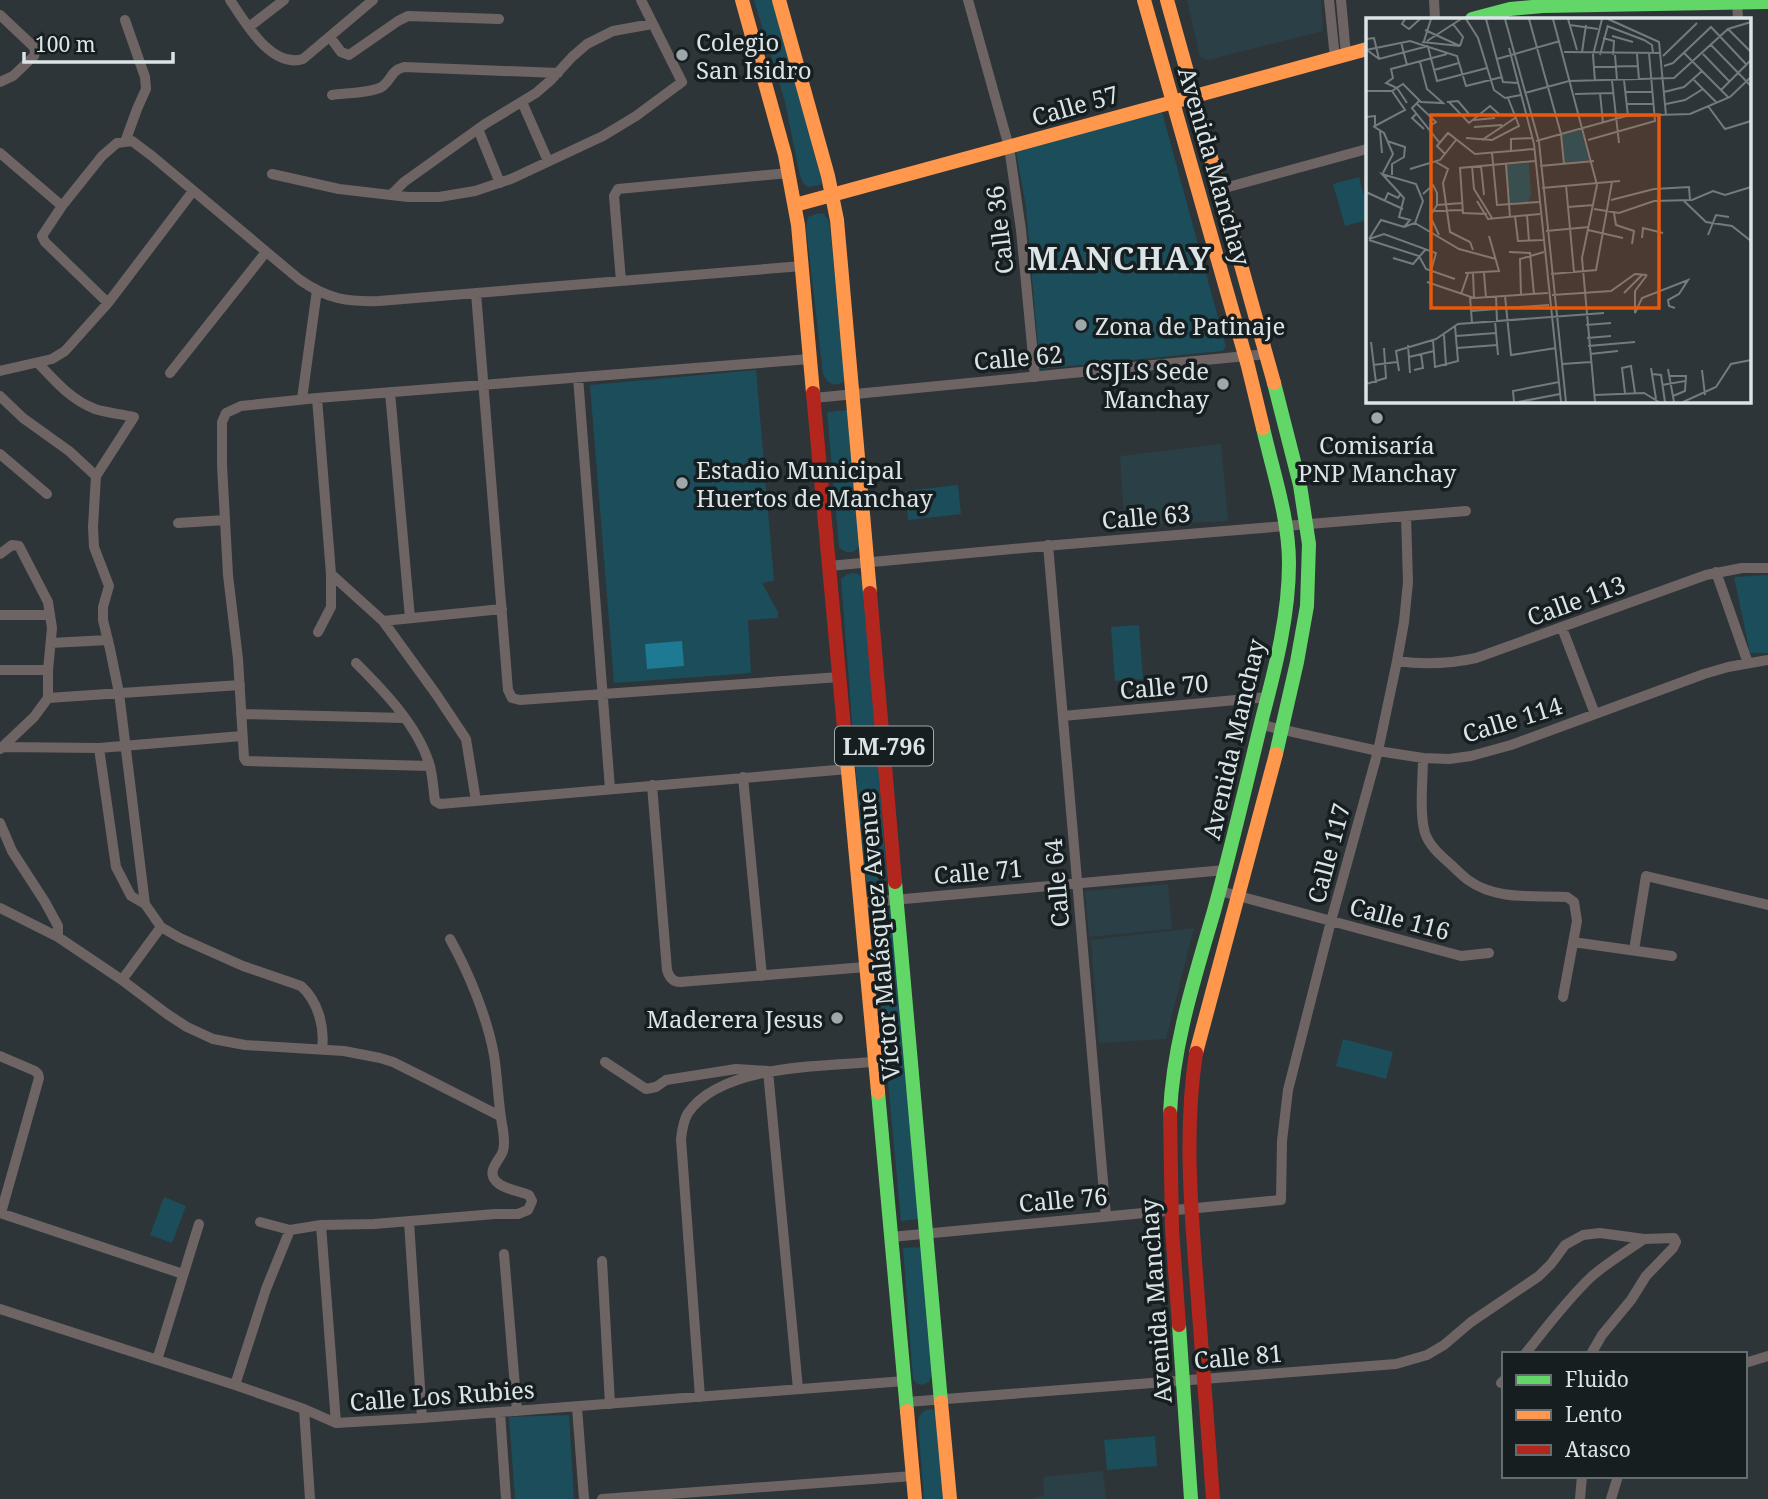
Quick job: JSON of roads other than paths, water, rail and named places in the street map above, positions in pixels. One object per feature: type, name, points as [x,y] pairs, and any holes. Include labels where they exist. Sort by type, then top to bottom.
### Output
[{"type":"street","points":[[230,0],[262,44],[290,60],[303,60],[373,0]]},
{"type":"street","points":[[249,27],[284,0]]},
{"type":"street","points":[[272,174],[317,185],[391,195],[451,196],[500,183],[586,144],[619,128],[681,84],[682,79],[641,0]]},
{"type":"street","name":"Víctor Malásquez Avenue","points":[[742,0],[789,173],[795,205],[915,1499]]},
{"type":"street","name":"Víctor Malásquez Avenue","points":[[779,0],[832,195],[838,233],[950,1499]]},
{"type":"street","name":"Calle 36","points":[[968,0],[1009,147],[1021,230],[1035,377]]},
{"type":"street","name":"Avenida Manchay","points":[[1144,0],[1246,357],[1286,525],[1289,561],[1281,641],[1262,725],[1173,1065],[1169,1106],[1171,1211],[1191,1499]]},
{"type":"street","name":"Avenida Manchay","points":[[1167,0],[1267,355],[1300,485],[1307,525],[1309,572],[1306,619],[1282,730],[1195,1057],[1189,1120],[1191,1209],[1213,1499]]},
{"type":"street","points":[[1329,0],[1340,57]]},
{"type":"street","points":[[1340,57],[1341,0]]},
{"type":"street","points":[[1434,0],[1435,18]]},
{"type":"street","points":[[1476,18],[1530,3],[1768,2]]},
{"type":"street","points":[[0,15],[34,47],[35,52],[13,76],[0,82]]},
{"type":"street","points":[[330,37],[341,52],[349,55],[408,16],[499,19]]},
{"type":"street","points":[[125,20],[145,78],[146,89],[125,142]]},
{"type":"street","points":[[391,195],[404,182],[478,129],[544,87],[572,57],[594,39],[613,31],[652,23]]},
{"type":"street","name":"Calle 57","points":[[795,205],[1366,49]]},
{"type":"street","points":[[332,95],[379,89],[395,70],[404,67],[558,73]]},
{"type":"street","points":[[522,102],[548,161]]},
{"type":"street","points":[[478,129],[500,183]]},
{"type":"street","points":[[108,303],[43,240],[43,235],[62,206],[102,156],[117,143],[132,141],[300,279],[338,299],[355,301],[476,293],[802,266]]},
{"type":"street","points":[[1221,189],[1366,149]]},
{"type":"street","points":[[0,153],[62,206]]},
{"type":"street","points":[[621,281],[614,196],[618,189],[789,173]]},
{"type":"street","points":[[0,371],[52,359],[65,351],[108,303],[193,191]]},
{"type":"street","points":[[170,373],[266,252]]},
{"type":"street","points":[[302,399],[317,290]]},
{"type":"street","points":[[476,293],[508,690],[512,698],[520,700],[603,695],[839,677]]},
{"type":"street","name":"Calle 62","points":[[814,398],[1267,355]]},
{"type":"street","points":[[430,766],[246,761],[243,756],[240,685],[228,575],[221,426],[224,416],[232,409],[242,406],[302,399],[810,359]]},
{"type":"street","points":[[37,363],[66,393],[82,403],[97,410],[134,417],[96,476],[93,533],[94,547],[109,586],[103,607],[103,620],[119,693],[145,904]]},
{"type":"street","points":[[578,377],[610,789]]},
{"type":"street","points":[[390,392],[410,618]]},
{"type":"street","points":[[0,396],[23,418],[69,451],[96,476]]},
{"type":"street","points":[[317,398],[331,574],[331,607]]},
{"type":"street","points":[[0,454],[47,494]]},
{"type":"street","name":"Calle 63","points":[[829,566],[1466,511]]},
{"type":"street","name":"Calle 117","points":[[1281,1200],[1282,1141],[1288,1090],[1378,751],[1397,661],[1408,582],[1406,516]]},
{"type":"street","points":[[178,523],[225,520]]},
{"type":"street","points":[[0,554],[12,545],[19,547],[48,602],[52,628],[48,698],[34,717],[1,748]]},
{"type":"street","name":"Calle 64","points":[[1048,545],[1106,1216]]},
{"type":"street","name":"Calle 113","points":[[1397,661],[1426,664],[1464,661],[1716,572],[1768,568]]},
{"type":"street","points":[[1716,572],[1748,663]]},
{"type":"street","points":[[331,574],[383,621],[467,739],[476,801]]},
{"type":"street","points":[[318,632],[345,587]]},
{"type":"street","points":[[383,621],[502,609]]},
{"type":"street","points":[[0,615],[50,615]]},
{"type":"street","points":[[1562,628],[1595,714]]},
{"type":"street","points":[[51,643],[108,640]]},
{"type":"street","name":"Calle 114","points":[[1262,725],[1378,751],[1423,758],[1482,754],[1511,746],[1704,674],[1768,660]]},
{"type":"street","points":[[356,663],[383,692],[416,735],[430,766],[435,801],[440,804],[848,769]]},
{"type":"street","points":[[0,670],[48,670]]},
{"type":"street","points":[[48,698],[240,685]]},
{"type":"street","name":"Calle 70","points":[[1063,716],[1268,698]]},
{"type":"street","points":[[241,714],[404,718]]},
{"type":"street","points":[[1,748],[99,748],[242,736]]},
{"type":"street","points":[[99,748],[116,867],[131,896],[145,904],[161,927],[180,938],[243,966],[301,986],[320,1017],[322,1049]]},
{"type":"street","points":[[1423,758],[1424,831],[1438,854],[1469,881],[1490,891],[1511,896],[1567,897],[1574,902],[1577,920],[1563,997]]},
{"type":"street","points":[[743,777],[762,976]]},
{"type":"street","points":[[652,785],[667,970],[670,978],[680,982],[866,967]]},
{"type":"street","points":[[0,823],[12,851],[58,926],[58,937]]},
{"type":"street","name":"Calle 71","points":[[860,903],[1225,870]]},
{"type":"street","points":[[1634,950],[1646,876],[1768,905]]},
{"type":"street","name":"Calle 116","points":[[1220,891],[1461,956],[1489,953]]},
{"type":"street","points":[[0,908],[58,937],[167,1014],[213,1039],[245,1045],[355,1053],[393,1062],[500,1116]]},
{"type":"street","points":[[122,980],[161,927]]},
{"type":"street","points":[[260,1222],[290,1230],[321,1225],[518,1214],[527,1210],[532,1201],[529,1195],[503,1186],[495,1180],[492,1173],[503,1152],[505,1140],[494,1058],[490,1038],[472,988],[450,939]]},
{"type":"street","points":[[1573,942],[1672,956]]},
{"type":"street","points":[[0,1056],[35,1071],[39,1078],[0,1213],[183,1274]]},
{"type":"street","points":[[605,1062],[646,1089],[656,1087],[666,1080],[736,1069],[768,1071],[874,1062]]},
{"type":"street","points":[[768,1071],[798,1390]]},
{"type":"street","points":[[700,1397],[681,1139],[683,1124],[687,1114],[706,1095],[735,1081],[768,1071]]},
{"type":"street","name":"Calle 76","points":[[891,1237],[1281,1200]]},
{"type":"street","points":[[409,1222],[422,1418]]},
{"type":"street","points":[[157,1360],[200,1224]]},
{"type":"street","points":[[321,1225],[336,1423]]},
{"type":"street","points":[[234,1385],[265,1289],[290,1230]]},
{"type":"street","name":"Calle 81","points":[[907,1402],[1396,1364],[1427,1355],[1444,1345],[1471,1322],[1539,1276],[1552,1264],[1564,1245],[1583,1235],[1600,1233],[1644,1239],[1674,1238],[1675,1245],[1646,1276],[1592,1352]]},
{"type":"street","points":[[1527,1352],[1590,1278],[1644,1239]]},
{"type":"street","points":[[504,1254],[517,1411]]},
{"type":"street","points":[[602,1261],[610,1404]]},
{"type":"street","name":"Calle Los Rubies","points":[[0,1309],[234,1385],[336,1423],[905,1381]]},
{"type":"street","points":[[1747,1362],[1768,1356]]},
{"type":"street","points":[[577,1407],[584,1499]]},
{"type":"street","points":[[304,1409],[310,1499]]},
{"type":"street","points":[[500,1412],[506,1499]]},
{"type":"street","points":[[602,1499],[913,1476]]},
{"type":"street","points":[[1580,1499],[1582,1478]]},
{"type":"street","points":[[1611,1499],[1617,1478]]},
{"type":"place","name":"Colegio San Isidro","points":[[682,55]]},
{"type":"place","name":"Zona de Patinaje","points":[[1081,325]]},
{"type":"place","name":"CSJLS Sede Manchay","points":[[1223,384]]},
{"type":"place","name":"Comisaría PNP Manchay","points":[[1377,418]]},
{"type":"place","name":"Estadio Municipal Huertos de Manchay","points":[[682,483]]},
{"type":"place","name":"Maderera Jesus","points":[[837,1018]]},
{"type":"district","name":"MANCHAY","points":[[1120,257]]}]
